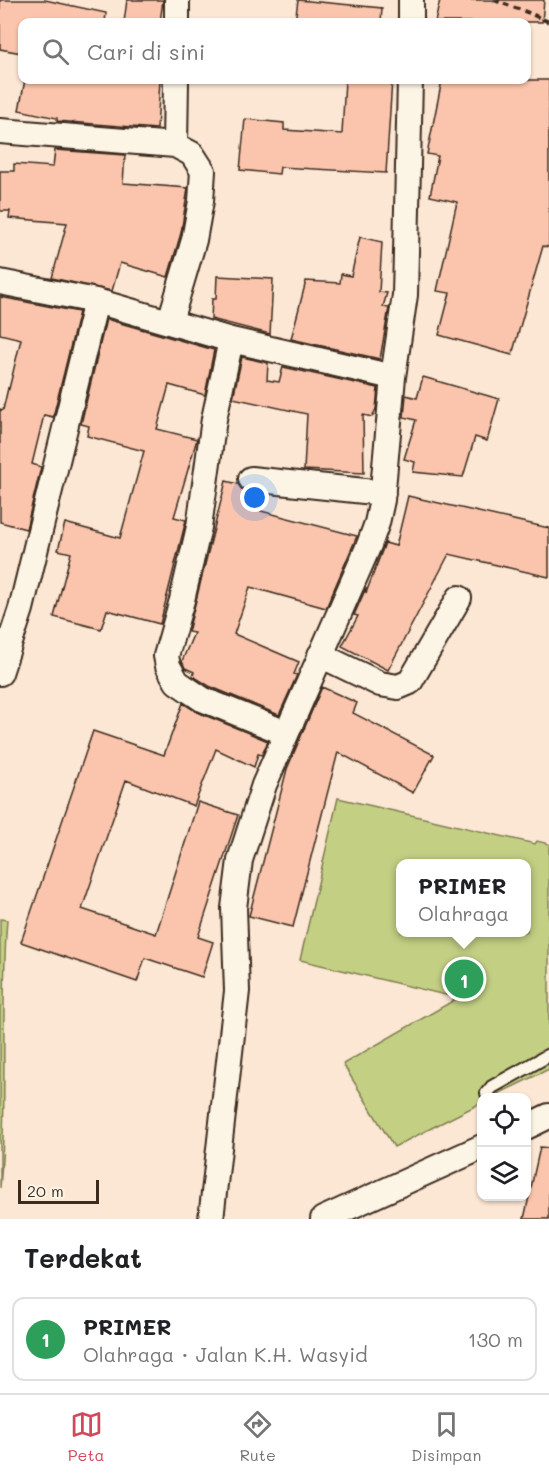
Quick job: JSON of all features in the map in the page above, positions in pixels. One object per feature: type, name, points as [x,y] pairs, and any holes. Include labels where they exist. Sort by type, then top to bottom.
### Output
[{"type":"street","points":[[177,0],[177,18]]},
{"type":"street","points":[[411,0],[411,18]]},
{"type":"street","points":[[175,145],[176,84]]},
{"type":"street","points":[[211,1219],[237,991],[234,908],[240,860],[264,785],[373,534],[383,493],[393,377],[405,295],[410,84]]},
{"type":"street","points":[[0,131],[175,145],[192,154],[203,171],[201,201],[194,240],[170,321]]},
{"type":"street","points":[[0,282],[96,301],[231,340],[393,377]]},
{"type":"street","points":[[0,673],[21,609],[96,301]]},
{"type":"street","points":[[231,340],[214,419],[199,527],[182,600],[167,648],[168,666],[177,682],[202,699],[286,733]]},
{"type":"street","points":[[251,479],[383,493]]},
{"type":"street","points":[[320,655],[380,684],[398,687],[410,682],[459,598]]},
{"type":"street","points":[[531,1125],[549,1116]]},
{"type":"street","points":[[323,1219],[477,1149]]},
{"type":"lane","points":[[488,1093],[492,1087],[549,1055]]},
{"type":"path","points":[[494,0],[549,22]]},
{"type":"green space","points":[[338,798],[535,844],[537,841],[549,844],[549,1069],[500,1093],[477,1093],[477,1105],[394,1147],[343,1064],[458,998],[300,960]]},
{"type":"green space","points":[[0,919],[7,920],[0,1188]]},
{"type":"building","points":[[0,0],[45,0],[106,13],[105,18],[18,18],[18,52],[0,49]]},
{"type":"building","points":[[127,0],[163,0],[161,18],[125,18]]},
{"type":"building","points":[[298,0],[382,8],[381,18],[296,18]]},
{"type":"building","points":[[440,0],[544,0],[542,22],[531,22],[531,18],[436,18]]},
{"type":"building","points":[[531,80],[549,80],[549,247],[543,246],[512,355],[439,335],[450,293],[437,291],[457,202],[430,196],[438,156],[427,154],[441,84],[531,84]]},
{"type":"building","points":[[24,84],[160,84],[157,129],[57,121],[57,118],[19,110]]},
{"type":"building","points":[[345,84],[392,84],[386,173],[280,167],[279,174],[240,170],[245,119],[284,123],[284,130],[342,134]]},
{"type":"building","points":[[55,150],[125,155],[123,183],[188,188],[181,233],[168,277],[120,263],[112,291],[52,278],[67,223],[9,218],[10,211],[0,211],[0,171],[14,171],[14,164],[53,167]]},
{"type":"building","points":[[360,237],[382,242],[379,292],[387,293],[383,307],[389,308],[380,359],[291,339],[306,281],[340,283],[341,274],[351,276]]},
{"type":"building","points":[[217,276],[273,279],[270,334],[211,319],[212,299],[216,299]]},
{"type":"building","points":[[0,297],[79,312],[53,417],[44,415],[32,464],[41,467],[26,529],[0,522],[0,409],[3,410],[21,339],[0,334]]},
{"type":"building","points":[[106,319],[214,350],[205,395],[169,385],[157,429],[197,439],[174,517],[186,520],[160,624],[107,610],[101,629],[54,617],[71,553],[58,550],[65,523],[120,538],[144,451],[87,436],[89,426],[81,424]]},
{"type":"building","points":[[242,357],[268,363],[267,380],[279,382],[283,367],[378,388],[376,409],[372,417],[363,415],[364,473],[304,470],[307,414],[233,398]]},
{"type":"building","points":[[423,377],[499,399],[487,441],[475,437],[463,477],[413,472],[415,462],[404,459],[416,420],[404,417],[406,395],[417,398]]},
{"type":"building","points":[[226,481],[238,484],[242,490],[249,493],[266,495],[261,511],[357,536],[326,608],[250,587],[234,634],[299,662],[294,674],[297,675],[279,715],[209,686],[193,676],[194,672],[185,668],[182,661],[194,633],[188,632]]},
{"type":"building","points":[[408,496],[549,528],[549,577],[449,554],[388,670],[342,646],[358,616],[354,615],[366,588],[366,593],[385,543],[396,546]]},
{"type":"building","points":[[322,687],[357,703],[353,713],[434,755],[413,793],[338,752],[293,927],[249,916],[287,769]]},
{"type":"building","points":[[183,703],[197,712],[268,741],[262,755],[258,754],[254,767],[216,749],[194,806],[126,780],[82,909],[156,934],[198,802],[238,815],[198,937],[213,942],[202,977],[145,958],[137,982],[21,942],[93,731],[164,755]]},
{"type":"building","points":[[540,1147],[549,1148],[549,1219],[524,1219],[528,1201],[531,1201],[531,1188]]},
{"type":"place","name":"PRIMER","points":[[464,979]]}]
